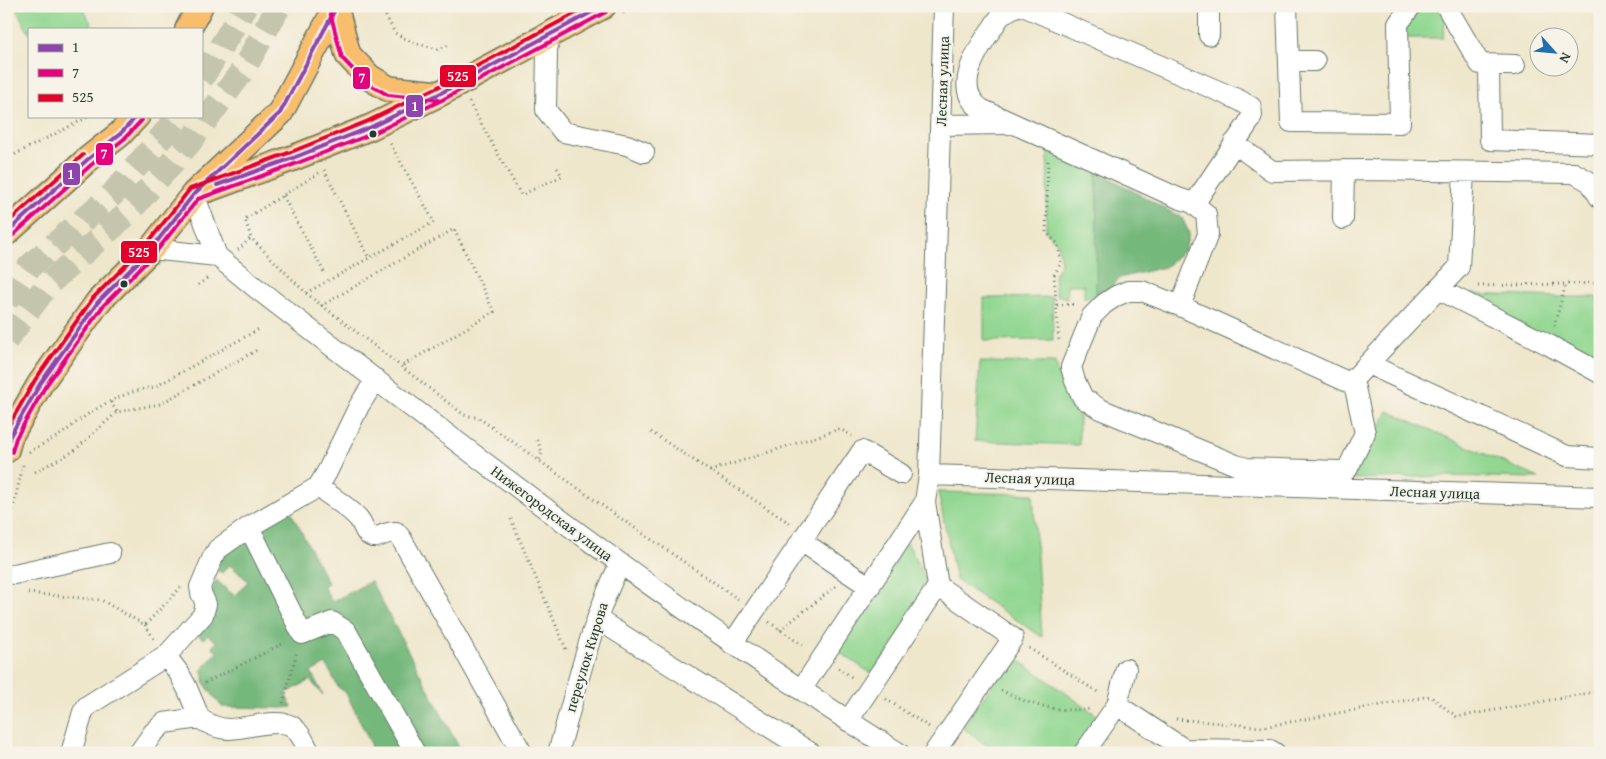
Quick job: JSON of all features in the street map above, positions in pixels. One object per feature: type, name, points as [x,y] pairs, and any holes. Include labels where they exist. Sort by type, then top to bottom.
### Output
[{"type":"main road","points":[[189,28],[200,6]]},
{"type":"main road","points":[[336,7],[348,55],[369,77],[389,89],[439,94]]},
{"type":"main road","points":[[18,456],[10,436],[40,384],[98,302],[150,249],[194,194],[280,113],[336,7]]},
{"type":"main road","points":[[194,194],[371,127],[439,94],[551,34],[610,11]]},
{"type":"main road","points":[[6,233],[87,160],[120,134],[135,118]]},
{"type":"main road","points":[[6,417],[16,412],[40,384]]},
{"type":"street","name":"Лесная улица","points":[[944,6],[929,475],[1339,480],[1600,497]]},
{"type":"street","points":[[1023,6],[1252,107],[1252,115],[1193,203]]},
{"type":"street","points":[[1208,6],[1209,35]]},
{"type":"street","points":[[1287,6],[1291,122],[1400,123],[1398,24],[1411,6]]},
{"type":"street","points":[[1446,6],[1480,64],[1515,65]]},
{"type":"street","points":[[1003,9],[977,52],[969,73],[968,92],[970,99],[981,109],[1178,198],[1193,203],[1206,214],[1208,234],[1180,306]]},
{"type":"street","points":[[551,34],[548,49],[546,110],[562,132],[627,145],[644,152]]},
{"type":"street","points":[[1289,61],[1315,61]]},
{"type":"street","points":[[1489,65],[1490,140],[1600,144]]},
{"type":"street","points":[[940,125],[1014,124]]},
{"type":"street","points":[[1234,143],[1272,171],[1574,173],[1590,182],[1600,198]]},
{"type":"street","points":[[1343,219],[1344,170]]},
{"type":"street","points":[[1350,383],[1368,364],[1446,294],[1459,266],[1464,172]]},
{"type":"street","points":[[150,249],[217,256],[194,194]]},
{"type":"street","name":"Нижегородская улица","points":[[217,256],[256,288],[620,564],[732,644],[899,753]]},
{"type":"street","points":[[1128,291],[1142,291],[1180,306],[1350,383],[1355,388],[1365,432],[1348,468],[1339,480],[1247,468],[1227,462],[1100,409],[1083,398],[1074,381],[1071,367],[1092,316],[1104,304],[1128,291]]},
{"type":"street","points":[[1446,294],[1549,345],[1600,373]]},
{"type":"street","points":[[1368,364],[1567,456],[1600,458]]},
{"type":"street","points":[[71,753],[83,712],[87,706],[166,656],[203,615],[206,604],[200,593],[200,587],[218,549],[249,527],[318,487],[359,406],[376,379]]},
{"type":"street","points":[[732,644],[753,610],[862,451],[901,474]]},
{"type":"street","points":[[848,721],[938,586],[925,502],[929,475]]},
{"type":"street","points":[[318,487],[359,518],[366,533],[377,537],[390,531],[396,532],[401,538],[522,753]]},
{"type":"street","points":[[801,690],[925,502]]},
{"type":"street","points":[[249,527],[302,634],[332,622],[346,631],[415,753]]},
{"type":"street","points":[[803,537],[870,587]]},
{"type":"street","points":[[14,574],[110,553]]},
{"type":"street","name":"переулок Кирова","points":[[564,750],[579,680],[597,619],[607,590],[620,564]]},
{"type":"street","points":[[938,586],[1013,638],[939,745]]},
{"type":"street","points":[[597,619],[811,753]]},
{"type":"street","points":[[166,656],[179,673],[199,718]]},
{"type":"street","points":[[1084,753],[1117,705],[1126,669]]},
{"type":"street","points":[[1117,705],[1182,751],[1270,750],[1275,753]]},
{"type":"street","points":[[139,753],[153,733],[164,723],[199,718],[216,727],[228,729],[278,723],[292,725],[301,736],[310,753]]},
{"type":"path","points":[[384,6],[386,16],[395,32],[413,43],[438,49],[450,45]]},
{"type":"path","points":[[610,11],[639,6]]},
{"type":"path","points":[[469,102],[521,195],[562,176],[557,168]]},
{"type":"path","points":[[6,159],[86,118]]},
{"type":"path","points":[[306,293],[434,222],[386,136]]},
{"type":"path","points":[[1049,140],[1046,232],[1058,244],[1061,264],[1054,275],[1058,341],[1071,367]]},
{"type":"path","points":[[332,166],[245,219],[251,238],[306,293],[464,415],[479,418],[780,630],[869,688],[939,745],[969,753]]},
{"type":"path","points":[[324,170],[369,258]]},
{"type":"path","points":[[283,196],[324,272]]},
{"type":"path","points":[[321,306],[454,229],[494,312],[400,367]]},
{"type":"path","points":[[1446,294],[1466,286],[1600,283]]},
{"type":"path","points":[[1549,345],[1566,284]]},
{"type":"path","points":[[6,539],[18,456],[64,432],[82,418],[111,402],[143,388],[155,387],[259,329]]},
{"type":"path","points":[[35,472],[74,451],[117,412],[160,404],[257,350]]},
{"type":"path","points":[[111,402],[117,412]]},
{"type":"path","points":[[651,432],[803,537]]},
{"type":"path","points":[[536,440],[542,452],[539,461]]},
{"type":"path","points":[[511,519],[579,680]]},
{"type":"path","points":[[780,630],[840,584],[848,582],[870,587]]},
{"type":"path","points":[[27,592],[101,600],[145,625],[183,584]]},
{"type":"path","points":[[188,691],[302,634]]},
{"type":"path","points":[[278,723],[302,634]]},
{"type":"path","points":[[1013,638],[1117,705]]},
{"type":"path","points":[[985,679],[1014,696],[1043,707],[1058,710],[1117,705]]},
{"type":"path","points":[[1170,719],[1263,727],[1430,696],[1456,717],[1600,691]]},
{"type":"green space","points":[[15,6],[82,6],[93,28],[28,28],[28,32]]},
{"type":"green space","points":[[1416,6],[1442,6],[1446,13],[1443,38],[1404,38],[1403,25]]},
{"type":"green space","points":[[1048,147],[1097,171],[1097,260],[1100,295],[1084,298],[1084,285],[1067,285],[1067,298],[1056,295],[1054,275],[1061,263],[1058,244],[1046,232]]},
{"type":"green space","points":[[1097,171],[1182,218],[1189,233],[1185,250],[1165,267],[1119,278],[1105,297],[1096,294]]},
{"type":"green space","points":[[1471,294],[1596,297],[1600,307],[1600,355],[1553,333],[1549,345],[1463,302]]},
{"type":"green space","points":[[1052,297],[1053,340],[984,341],[984,298]]},
{"type":"green space","points":[[980,362],[1055,363],[1057,372],[1079,415],[1079,445],[975,441]]},
{"type":"green space","points":[[1388,411],[1539,478],[1444,476],[1353,479]]},
{"type":"green space","points":[[938,492],[1033,494],[1042,637],[956,580]]},
{"type":"green space","points":[[287,504],[328,583],[323,586],[332,602],[371,581],[462,753],[368,753],[371,744],[346,693],[338,687],[326,664],[311,672],[323,695],[310,680],[285,694],[292,707],[222,707],[204,683],[204,673],[201,671],[217,652],[212,647],[217,642],[208,635],[203,639],[199,636],[216,580],[235,596],[248,581],[230,565],[222,573],[217,570],[223,545]]},
{"type":"green space","points":[[907,542],[930,588],[873,675],[835,649]]},
{"type":"green space","points":[[1013,656],[1098,716],[1072,753],[997,753],[962,727]]},
{"type":"tunnel","points":[[202,77],[246,6]]},
{"type":"tunnel","points":[[6,340],[48,284],[127,214],[189,143],[243,70],[279,6]]},
{"type":"tunnel","points":[[6,301],[29,267],[112,195],[167,131],[176,118]]},
{"type":"transit line","name":"7","points":[[330,6],[342,58],[365,82],[388,95],[438,100]]},
{"type":"transit line","name":"1","points":[[6,449],[10,436],[40,384],[98,302],[151,249],[194,194],[280,113],[337,6]]},
{"type":"transit line","name":"525","points":[[6,430],[35,380],[93,298],[146,245],[190,189],[368,121],[436,88],[589,6]]},
{"type":"transit line","name":"1","points":[[217,185],[293,158],[371,127],[439,94],[603,6]]},
{"type":"transit line","name":"7","points":[[12,452],[16,438],[45,387],[103,306],[155,253],[198,199],[374,133],[442,100],[606,12]]},
{"type":"transit line","name":"1","points":[[6,233],[87,160],[120,134],[135,118]]},
{"type":"transit line","name":"7","points":[[10,238],[91,165],[124,139],[142,120]]},
{"type":"transit line","name":"525","points":[[6,224],[83,155]]}]
